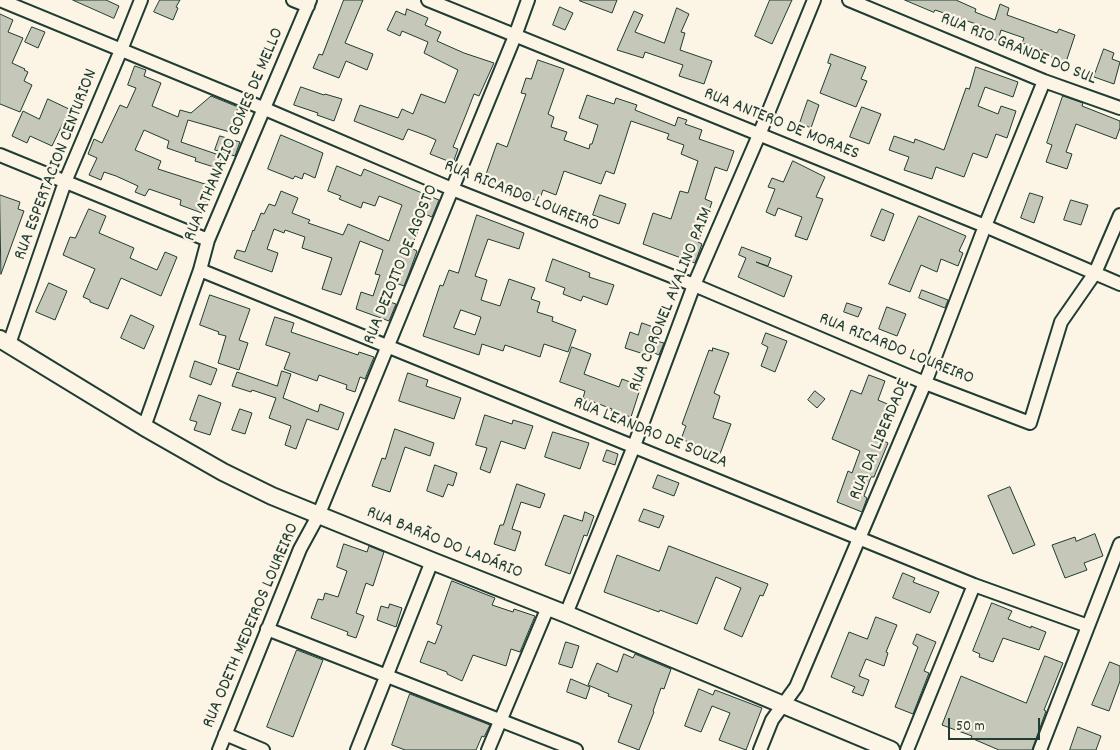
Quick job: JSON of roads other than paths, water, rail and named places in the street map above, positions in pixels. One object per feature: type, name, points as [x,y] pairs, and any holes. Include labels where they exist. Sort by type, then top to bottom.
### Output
[{"type":"main road","name":"RUA BARÃO DO LADÁRIO","points":[[4,342],[48,370],[223,472],[318,516],[566,614],[891,750]]},
{"type":"street","name":"RUA RICARDO LOUREIRO","points":[[0,0],[452,189],[694,285],[925,382],[1030,423],[1061,322],[1095,273]]},
{"type":"street","name":"RUA ESPERTACION CENTURION","points":[[4,342],[65,182],[141,0]]},
{"type":"street","points":[[293,0],[309,3]]},
{"type":"street","name":"RUA ANTERO DE MORAES","points":[[428,0],[985,226],[1120,284]]},
{"type":"street","name":"RUA DEZOITO DE AGOSTO","points":[[318,516],[516,36],[528,0]]},
{"type":"street","name":"RUA CORONEL AVALINO PAIM","points":[[566,614],[634,446],[694,285],[759,135],[814,0]]},
{"type":"street","name":"RUA RIO GRANDE DO SUL","points":[[849,0],[1044,81],[1120,108]]},
{"type":"street","name":"RUA ATHANAZIO GOMES DE MELLO","points":[[144,426],[200,270],[208,240],[309,3]]},
{"type":"street","name":"RUA DA LIBERDADE","points":[[760,750],[772,720],[796,687],[925,382],[985,226],[1044,81]]},
{"type":"street","points":[[0,155],[208,240]]},
{"type":"street","points":[[1095,273],[1120,215]]},
{"type":"street","name":"RUA LEANDRO DE SOUZA","points":[[200,270],[974,585],[1088,626]]},
{"type":"street","name":"RUA ODETH MEDEIROS LOUREIRO","points":[[219,750],[300,549],[318,516]]},
{"type":"street","points":[[1040,750],[1088,626],[1117,559],[1120,544]]},
{"type":"street","points":[[357,750],[432,561]]},
{"type":"street","points":[[907,750],[974,585]]},
{"type":"street","points":[[488,750],[548,607]]},
{"type":"street","points":[[267,629],[576,750]]},
{"type":"street","points":[[225,734],[263,750]]}]
